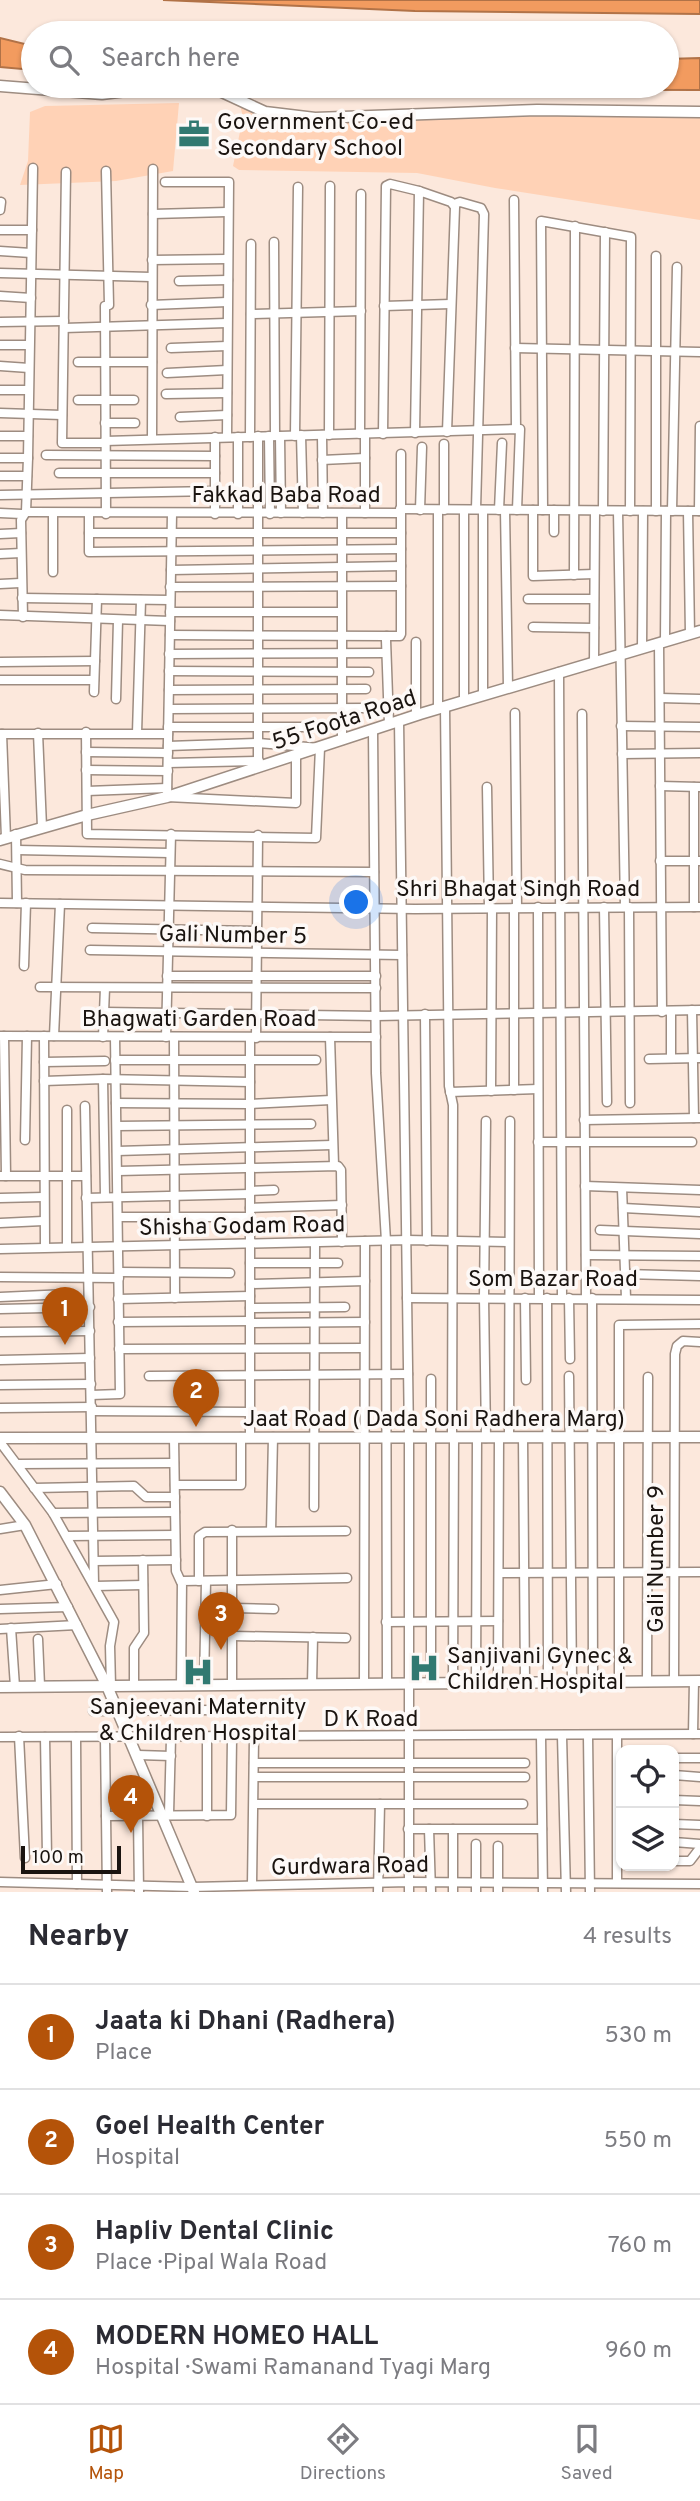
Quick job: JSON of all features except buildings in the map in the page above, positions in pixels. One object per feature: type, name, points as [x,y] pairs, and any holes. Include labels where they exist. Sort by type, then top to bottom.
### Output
[{"type":"street","points":[[0,86],[21,88]]},
{"type":"street","points":[[235,98],[265,112],[315,118],[537,110],[700,112]]},
{"type":"street","points":[[23,617],[20,583],[21,533],[27,495],[33,168]]},
{"type":"street","points":[[152,439],[153,169]]},
{"type":"street","points":[[106,171],[110,306],[105,306],[106,514]]},
{"type":"street","points":[[66,172],[61,443],[516,429],[521,432],[517,510]]},
{"type":"street","points":[[165,182],[229,182],[227,437]]},
{"type":"street","points":[[383,433],[386,186],[390,184],[454,204],[460,202],[481,208],[484,214],[478,429],[483,695]]},
{"type":"street","points":[[298,187],[296,312],[298,435],[303,513]]},
{"type":"street","points":[[323,513],[322,460],[329,311],[330,187]]},
{"type":"street","points":[[415,433],[419,191]]},
{"type":"street","points":[[361,194],[360,311],[365,513]]},
{"type":"street","points":[[514,200],[516,429]]},
{"type":"street","points":[[447,432],[454,204]]},
{"type":"street","points":[[153,214],[227,212]]},
{"type":"street","points":[[543,510],[541,221],[631,237],[630,511]]},
{"type":"street","points":[[574,575],[575,226]]},
{"type":"street","points":[[0,230],[32,230]]},
{"type":"street","points":[[594,662],[594,575],[599,511],[605,232]]},
{"type":"street","points":[[270,513],[275,436],[274,242]]},
{"type":"street","points":[[86,770],[258,764],[258,514],[251,244]]},
{"type":"street","points":[[0,251],[31,253]]},
{"type":"street","points":[[656,256],[656,511]]},
{"type":"street","points":[[152,260],[227,260]]},
{"type":"street","points":[[671,1058],[659,907],[660,698],[677,267]]},
{"type":"street","points":[[0,273],[151,277]]},
{"type":"street","points":[[179,281],[228,280]]},
{"type":"street","points":[[0,296],[31,298]]},
{"type":"street","points":[[151,305],[228,302]]},
{"type":"street","points":[[384,306],[451,304]]},
{"type":"street","points":[[251,314],[360,311]]},
{"type":"street","points":[[0,322],[152,327],[227,323]]},
{"type":"street","points":[[0,345],[29,345]]},
{"type":"street","points":[[171,348],[227,346]]},
{"type":"street","points":[[515,348],[700,352]]},
{"type":"street","points":[[78,362],[152,362]]},
{"type":"street","points":[[0,366],[29,368]]},
{"type":"street","points":[[167,373],[227,370]]},
{"type":"street","points":[[0,390],[28,390]]},
{"type":"street","points":[[166,394],[227,393]]},
{"type":"street","points":[[78,400],[134,400]]},
{"type":"street","points":[[0,413],[62,415]]},
{"type":"street","points":[[180,416],[227,415]]},
{"type":"street","points":[[105,424],[135,423]]},
{"type":"street","points":[[699,511],[700,426]]},
{"type":"street","points":[[0,436],[28,436]]},
{"type":"street","points":[[275,436],[281,513]]},
{"type":"street","points":[[238,437],[238,514]]},
{"type":"street","points":[[215,438],[215,514]]},
{"type":"street","points":[[502,443],[508,687]]},
{"type":"street","points":[[444,444],[441,510],[442,707],[452,1242],[453,1683]]},
{"type":"street","points":[[420,510],[422,447]]},
{"type":"street","points":[[170,635],[400,636],[401,454]]},
{"type":"street","points":[[46,455],[215,457]]},
{"type":"street","points":[[0,458],[28,458]]},
{"type":"street","points":[[322,460],[365,458]]},
{"type":"street","points":[[59,473],[215,473]]},
{"type":"street","points":[[0,477],[27,476]]},
{"type":"street","points":[[0,495],[215,491]]},
{"type":"street","points":[[464,510],[464,701]]},
{"type":"street","points":[[533,510],[533,576],[594,575]]},
{"type":"street","points":[[554,510],[554,532]]},
{"type":"street","points":[[618,511],[618,655],[627,907],[630,1103]]},
{"type":"street","points":[[642,648],[643,511]]},
{"type":"street","points":[[688,511],[695,632]]},
{"type":"street","name":"Fakkad Baba Road","points":[[0,513],[699,511]]},
{"type":"street","points":[[53,513],[53,572]]},
{"type":"street","points":[[342,513],[342,740]]},
{"type":"street","points":[[89,514],[89,552],[401,549]]},
{"type":"street","points":[[167,793],[172,514]]},
{"type":"street","points":[[0,534],[21,533]]},
{"type":"street","points":[[89,533],[401,533]]},
{"type":"street","points":[[0,554],[21,553]]},
{"type":"street","points":[[552,563],[553,576]]},
{"type":"street","points":[[171,570],[401,566]]},
{"type":"street","points":[[0,584],[20,583]]},
{"type":"street","points":[[170,587],[401,586]]},
{"type":"street","points":[[22,598],[170,600]]},
{"type":"street","points":[[528,599],[594,598]]},
{"type":"street","points":[[93,692],[97,599]]},
{"type":"street","points":[[137,733],[141,600]]},
{"type":"street","points":[[0,615],[141,621],[170,616],[341,612]]},
{"type":"street","points":[[116,699],[118,621]]},
{"type":"street","points":[[533,627],[594,628]]},
{"type":"street","name":"55 Foota Road","points":[[8,837],[320,748],[416,715],[695,632]]},
{"type":"street","points":[[387,636],[386,653],[394,723],[402,955],[409,1438],[409,1887]]},
{"type":"street","points":[[416,642],[416,715]]},
{"type":"street","points":[[169,654],[386,653]]},
{"type":"street","points":[[0,662],[94,661]]},
{"type":"street","points":[[169,671],[369,672]]},
{"type":"street","points":[[559,672],[560,1142],[565,1298],[570,1359]]},
{"type":"street","points":[[0,680],[94,680]]},
{"type":"street","points":[[169,690],[366,689]]},
{"type":"street","points":[[660,698],[700,699]]},
{"type":"street","points":[[169,709],[370,708]]},
{"type":"street","points":[[514,1090],[515,713]]},
{"type":"street","points":[[582,714],[585,907],[584,1186],[594,1437],[593,1682]]},
{"type":"street","points":[[24,966],[17,850],[8,837],[1,734],[137,733],[258,726],[341,727]]},
{"type":"street","points":[[621,726],[700,727]]},
{"type":"street","points":[[373,730],[376,1037],[386,1241],[387,1684]]},
{"type":"street","points":[[86,732],[86,752],[86,770],[87,791],[87,834],[316,838],[320,748],[258,743],[86,752]]},
{"type":"street","points":[[38,733],[42,827]]},
{"type":"street","points":[[622,754],[700,753]]},
{"type":"street","points":[[87,791],[167,793],[296,803],[296,755]]},
{"type":"street","points":[[660,786],[697,787],[697,907]]},
{"type":"street","points":[[487,788],[493,1012],[491,1091]]},
{"type":"street","points":[[171,834],[166,1014],[174,1062],[175,1298]]},
{"type":"street","points":[[175,1485],[241,1485],[250,1412],[250,1062],[257,990],[258,835]]},
{"type":"street","points":[[17,850],[170,853]]},
{"type":"street","points":[[660,861],[697,861]]},
{"type":"street","points":[[0,864],[17,867],[169,872],[374,872]]},
{"type":"street","name":"Shri Bhagat Singh Road","points":[[0,903],[401,909],[697,907]]},
{"type":"street","points":[[54,1037],[60,904]]},
{"type":"street","points":[[538,907],[538,1142],[548,1437],[548,1682]]},
{"type":"street","points":[[604,907],[607,1102]]},
{"type":"street","points":[[92,928],[257,931]]},
{"type":"street","name":"Gali Number 5","points":[[90,950],[257,955],[402,955]]},
{"type":"street","points":[[167,976],[376,976]]},
{"type":"street","points":[[40,987],[167,990],[376,988]]},
{"type":"street","points":[[103,1037],[104,988]]},
{"type":"street","points":[[104,1012],[376,1016],[696,1010],[697,1118],[584,1120]]},
{"type":"street","points":[[425,1014],[427,1241]]},
{"type":"street","points":[[2,1036],[3,1176],[86,1176]]},
{"type":"street","name":"Bhagwati Garden Road","points":[[2,1036],[376,1037]]},
{"type":"street","points":[[25,1140],[27,1036]]},
{"type":"street","points":[[44,1037],[45,1247]]},
{"type":"street","points":[[92,1395],[120,1394],[115,1037]]},
{"type":"street","points":[[330,1037],[334,1165]]},
{"type":"street","points":[[649,1059],[697,1058]]},
{"type":"street","points":[[115,1060],[316,1060]]},
{"type":"street","points":[[44,1062],[105,1061]]},
{"type":"street","points":[[103,1079],[105,1196]]},
{"type":"street","points":[[44,1081],[116,1079],[250,1082]]},
{"type":"street","points":[[450,1092],[538,1089]]},
{"type":"street","points":[[116,1103],[250,1104],[331,1100]]},
{"type":"street","points":[[85,1106],[94,1585]]},
{"type":"street","points":[[66,1247],[67,1110]]},
{"type":"street","points":[[476,1683],[475,1621],[482,1438],[486,1121]]},
{"type":"street","points":[[498,1682],[510,1121]]},
{"type":"street","points":[[117,1126],[311,1124]]},
{"type":"street","points":[[538,1142],[692,1142]]},
{"type":"street","points":[[117,1151],[332,1146]]},
{"type":"street","points":[[118,1171],[250,1170],[334,1165],[341,1170],[342,1242]]},
{"type":"street","points":[[584,1186],[700,1190]]},
{"type":"street","points":[[622,1188],[626,1298]]},
{"type":"street","points":[[86,1198],[274,1190]]},
{"type":"street","points":[[0,1198],[43,1197]]},
{"type":"street","points":[[119,1217],[250,1216],[342,1205]]},
{"type":"street","points":[[623,1208],[700,1212]]},
{"type":"street","points":[[250,1216],[270,1224]]},
{"type":"street","points":[[0,1223],[43,1222]]},
{"type":"street","points":[[600,1230],[700,1234]]},
{"type":"street","name":"Shisha Godam Road","points":[[0,1249],[407,1240],[508,1242]]},
{"type":"street","points":[[363,1684],[365,1241]]},
{"type":"street","points":[[314,1243],[314,1507]]},
{"type":"street","points":[[586,1255],[700,1256]]},
{"type":"street","points":[[250,1263],[338,1263]]},
{"type":"street","points":[[0,1277],[89,1278],[174,1272],[230,1273]]},
{"type":"street","points":[[625,1274],[700,1276]]},
{"type":"street","points":[[250,1284],[365,1281]]},
{"type":"street","points":[[0,1297],[67,1294]]},
{"type":"street","points":[[118,1299],[250,1296]]},
{"type":"street","name":"Som Bazar Road","points":[[407,1298],[700,1300]]},
{"type":"street","points":[[525,1298],[526,1380]]},
{"type":"street","points":[[0,1310],[90,1307]]},
{"type":"street","points":[[250,1308],[345,1307]]},
{"type":"street","points":[[118,1322],[365,1322]]},
{"type":"street","points":[[619,1681],[619,1325],[700,1324]]},
{"type":"street","points":[[0,1332],[90,1331]]},
{"type":"street","name":"Gali Number 9","points":[[674,1681],[677,1346],[683,1341],[700,1342]]},
{"type":"street","points":[[118,1349],[364,1348]]},
{"type":"street","points":[[0,1360],[90,1358]]},
{"type":"street","points":[[149,1376],[408,1374]]},
{"type":"street","points":[[569,1376],[572,1682]]},
{"type":"street","points":[[648,1377],[648,1681]]},
{"type":"street","points":[[431,1379],[431,1683]]},
{"type":"street","points":[[0,1385],[91,1384]]},
{"type":"street","points":[[0,1408],[250,1412]]},
{"type":"street","points":[[271,1531],[273,1437]]},
{"type":"street","points":[[523,1437],[525,1682]]},
{"type":"street","name":"Jaat Road ( Dada Soni Radhera Marg)","points":[[0,1440],[700,1437]]},
{"type":"street","points":[[174,1438],[176,1574],[181,1582],[181,1685]]},
{"type":"street","points":[[0,1440],[53,1513],[115,1625],[110,1643],[109,1686]]},
{"type":"street","points":[[18,1464],[174,1463]]},
{"type":"street","points":[[34,1488],[134,1486],[146,1497],[175,1497]]},
{"type":"street","points":[[0,1492],[25,1525],[109,1686],[166,1815],[193,1889]]},
{"type":"street","points":[[53,1513],[175,1512]]},
{"type":"street","points":[[0,1528],[25,1525]]},
{"type":"street","points":[[232,1531],[232,1685]]},
{"type":"street","points":[[204,1685],[203,1581],[199,1536],[205,1532],[232,1531],[346,1531]]},
{"type":"street","points":[[67,1536],[176,1535]]},
{"type":"street","points":[[134,1686],[134,1648],[144,1633],[143,1560]]},
{"type":"street","points":[[94,1561],[176,1560]]},
{"type":"street","points":[[499,1573],[700,1572]]},
{"type":"street","points":[[181,1582],[347,1578]]},
{"type":"street","points":[[0,1590],[57,1584]]},
{"type":"street","points":[[94,1585],[143,1585]]},
{"type":"street","points":[[0,1609],[68,1607]]},
{"type":"street","points":[[233,1608],[274,1609]]},
{"type":"street","points":[[387,1622],[498,1621]]},
{"type":"street","points":[[0,1629],[77,1625]]},
{"type":"street","points":[[11,1628],[15,1686]]},
{"type":"street","points":[[233,1636],[346,1638]]},
{"type":"street","points":[[312,1684],[313,1637]]},
{"type":"street","points":[[38,1639],[40,1686]]},
{"type":"street","points":[[0,1687],[697,1681],[697,1734]]},
{"type":"street","points":[[93,1711],[217,1710]]},
{"type":"street","name":"D K Road","points":[[0,1737],[697,1734]]},
{"type":"street","points":[[19,1736],[25,1858]]},
{"type":"street","points":[[541,1736],[542,1892]]},
{"type":"street","points":[[562,1736],[566,1892]]},
{"type":"street","points":[[588,1736],[590,1892]]},
{"type":"street","points":[[617,1736],[618,1745]]},
{"type":"street","points":[[45,1737],[47,1856]]},
{"type":"street","points":[[76,1737],[77,1884]]},
{"type":"street","points":[[105,1738],[107,1888]]},
{"type":"street","points":[[166,1815],[171,1738]]},
{"type":"street","points":[[207,1738],[207,1816]]},
{"type":"street","points":[[106,1816],[231,1814],[232,1738]]},
{"type":"street","points":[[252,1885],[254,1738]]},
{"type":"street","points":[[138,1755],[171,1756]]},
{"type":"street","points":[[679,1758],[700,1758]]},
{"type":"street","points":[[254,1763],[525,1763]]},
{"type":"street","points":[[679,1775],[700,1777]]},
{"type":"street","points":[[254,1777],[525,1777]]},
{"type":"street","points":[[679,1800],[700,1801]]},
{"type":"street","points":[[255,1804],[523,1804]]},
{"type":"street","points":[[378,1887],[380,1804]]},
{"type":"street","points":[[138,1816],[139,1889]]},
{"type":"street","points":[[679,1824],[700,1825]]},
{"type":"street","points":[[408,1829],[542,1829]]},
{"type":"street","points":[[429,1829],[431,1887]]},
{"type":"street","points":[[453,1829],[453,1887]]},
{"type":"street","points":[[679,1843],[700,1846],[690,1861],[679,1861]]},
{"type":"street","points":[[476,1844],[476,1892]]},
{"type":"street","points":[[498,1846],[498,1892]]},
{"type":"street","points":[[617,1882],[618,1871]]},
{"type":"street","name":"Gurdwara Road","points":[[0,1882],[139,1889],[252,1885],[453,1887],[476,1882],[700,1884]]},
{"type":"street","points":[[520,1882],[520,1892]]},
{"type":"street","points":[[677,1892],[680,1882]]},
{"type":"shaded area","points":[[163,0],[700,0],[700,14],[415,11]]},
{"type":"shaded area","points":[[0,38],[21,43],[21,69],[0,67]]},
{"type":"shaded area","points":[[700,58],[700,90],[679,90],[679,59]]},
{"type":"shaded area","points":[[179,103],[173,171],[116,181],[20,185],[28,161],[30,112],[45,106]]},
{"type":"shaded area","points":[[240,105],[269,115],[540,111],[700,116],[700,220],[417,173],[239,170],[233,166],[243,117]]},
{"type":"place","name":"Government Co-ed Secondary School","points":[[194,134]]},
{"type":"place","name":"Jaata ki Dhani (Radhera)","points":[[65,1345]]},
{"type":"place","name":"Goel Health Center","points":[[196,1427]]},
{"type":"place","name":"Hapliv Dental Clinic","points":[[221,1650]]},
{"type":"place","name":"Sanjivani Gynec & Children Hospital","points":[[424,1668]]},
{"type":"place","name":"Sanjeevani Maternity & Children Hospital","points":[[198,1672]]},
{"type":"place","name":"MODERN HOMEO HALL","points":[[131,1833]]}]
